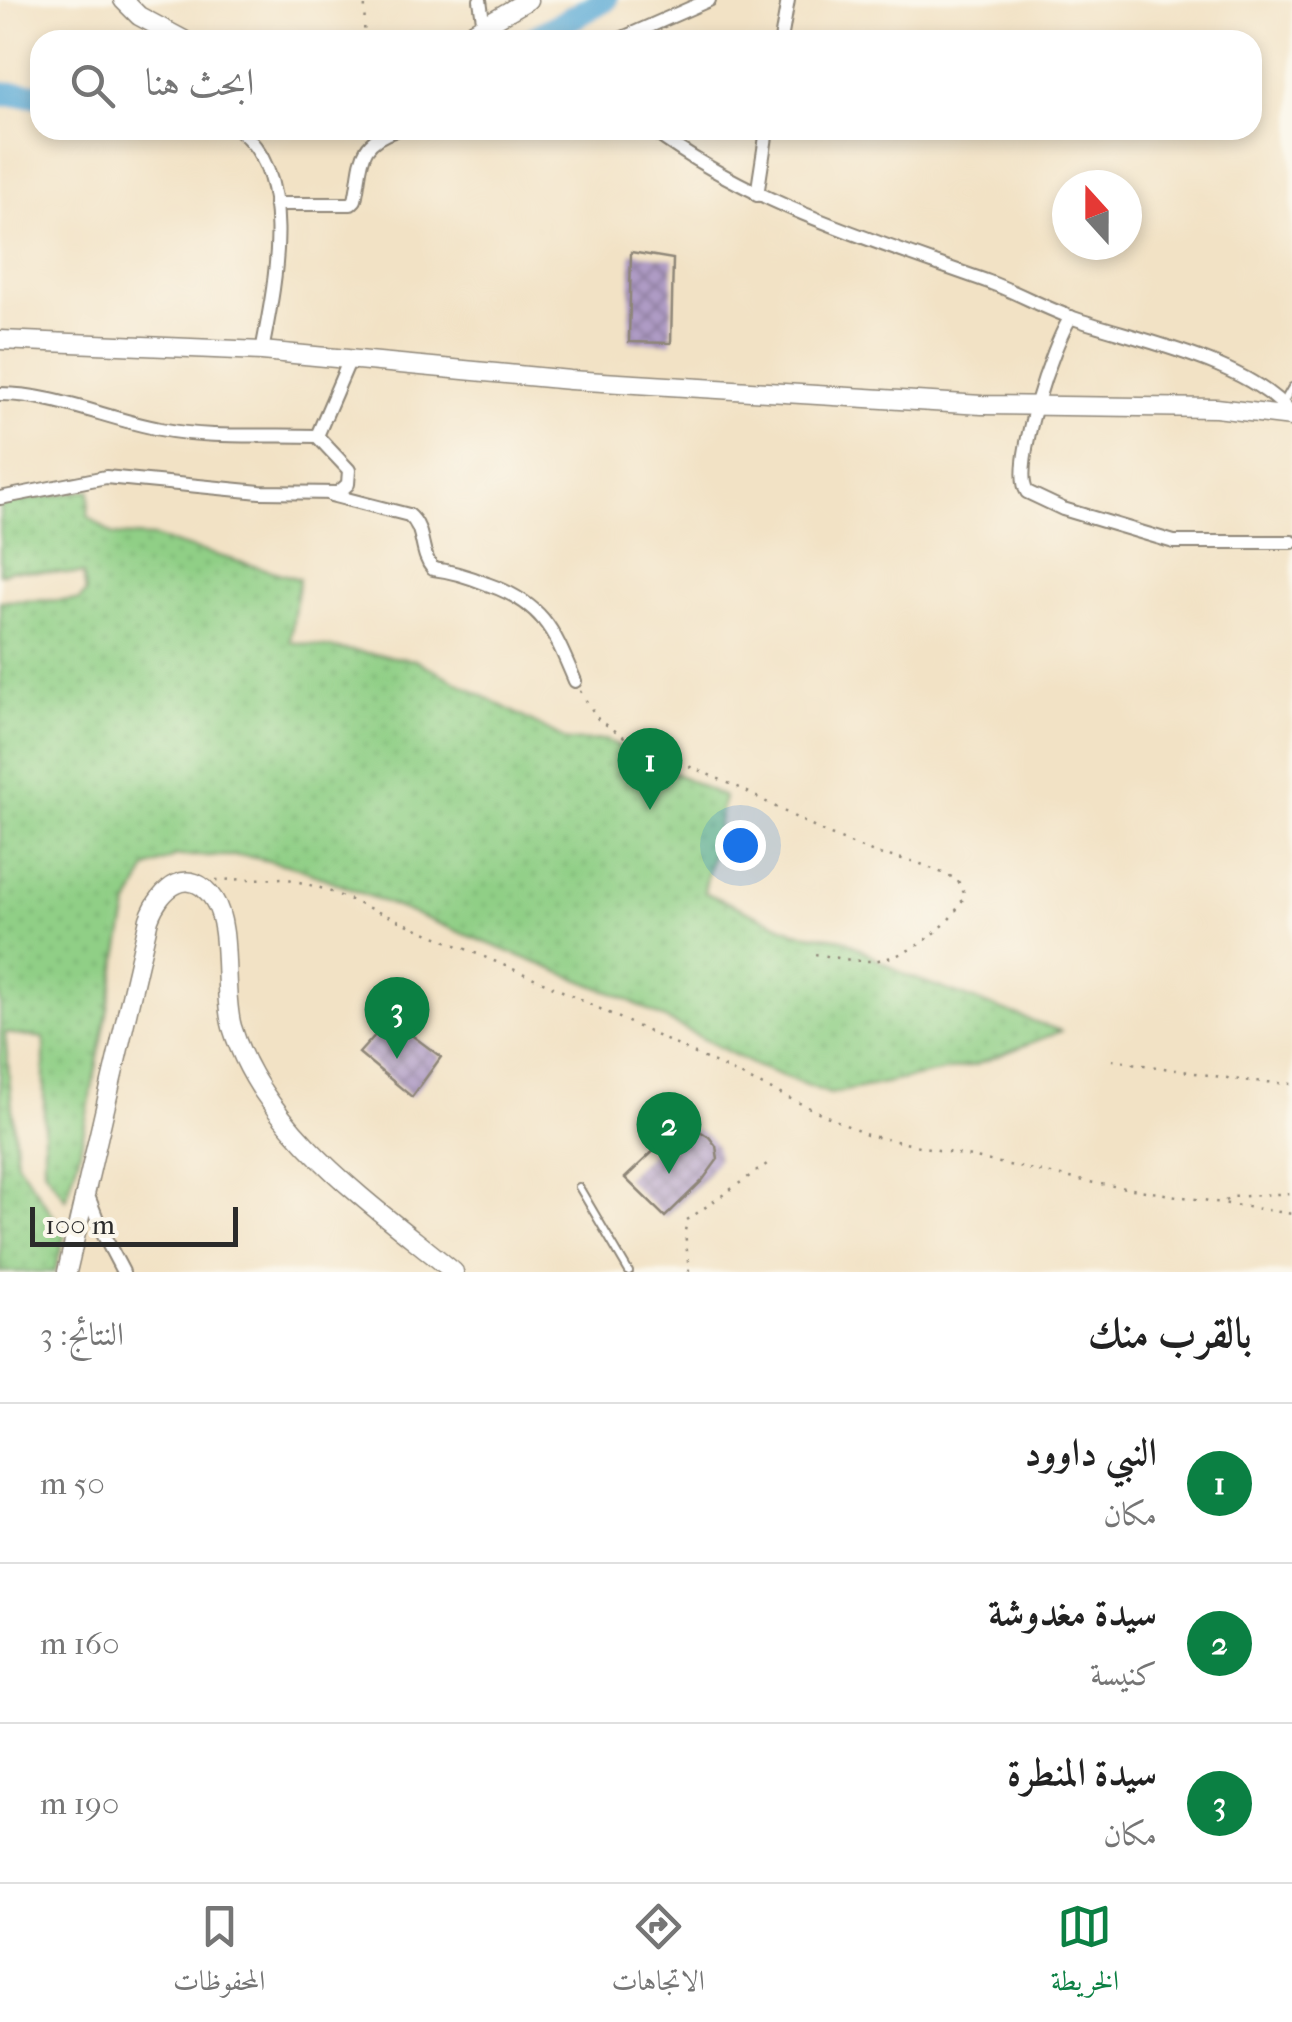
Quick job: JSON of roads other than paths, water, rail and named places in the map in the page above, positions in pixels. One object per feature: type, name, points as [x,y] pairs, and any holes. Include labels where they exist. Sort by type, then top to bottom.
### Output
[{"type":"street","points":[[123,0],[139,16],[165,30]]},
{"type":"street","points":[[480,0],[484,27]]},
{"type":"street","points":[[478,30],[528,0]]},
{"type":"street","points":[[641,30],[709,0]]},
{"type":"street","points":[[784,30],[788,0]]},
{"type":"street","points":[[250,140],[262,158],[276,204],[277,268],[262,350]]},
{"type":"street","points":[[276,204],[351,204],[366,148],[375,140]]},
{"type":"street","points":[[668,140],[757,195],[866,240],[1032,298],[1071,317],[1202,360],[1270,393],[1289,412]]},
{"type":"street","points":[[757,195],[765,140]]},
{"type":"street","points":[[1071,317],[1052,353],[1022,475],[1024,488],[1034,498],[1174,542],[1292,542]]},
{"type":"street","points":[[0,340],[262,350],[570,380],[1037,408],[1289,412]]},
{"type":"street","points":[[317,436],[350,359]]},
{"type":"street","points":[[0,394],[68,404],[174,431],[317,436],[349,470],[344,490],[329,495]]},
{"type":"street","points":[[0,498],[106,476],[329,495],[409,515],[418,525],[424,558],[432,569],[476,580],[526,600],[545,620],[575,682]]},
{"type":"street","points":[[67,1272],[149,919],[160,893],[176,883],[190,882],[208,892],[219,910],[231,1022],[266,1100],[322,1158],[454,1272]]},
{"type":"street","points":[[86,1191],[123,1272]]},
{"type":"lane","points":[[1289,412],[1292,387]]},
{"type":"lane","points":[[578,1187],[629,1272]]},
{"type":"waterway","points":[[550,30],[605,0]]},
{"type":"waterway","points":[[0,94],[30,95]]},
{"type":"place","name":"النبي داوود","points":[[650,810]]},
{"type":"place","name":"سيدة المنطرة","points":[[397,1059]]},
{"type":"place","name":"سيدة مغدوشة","points":[[669,1174]]}]
